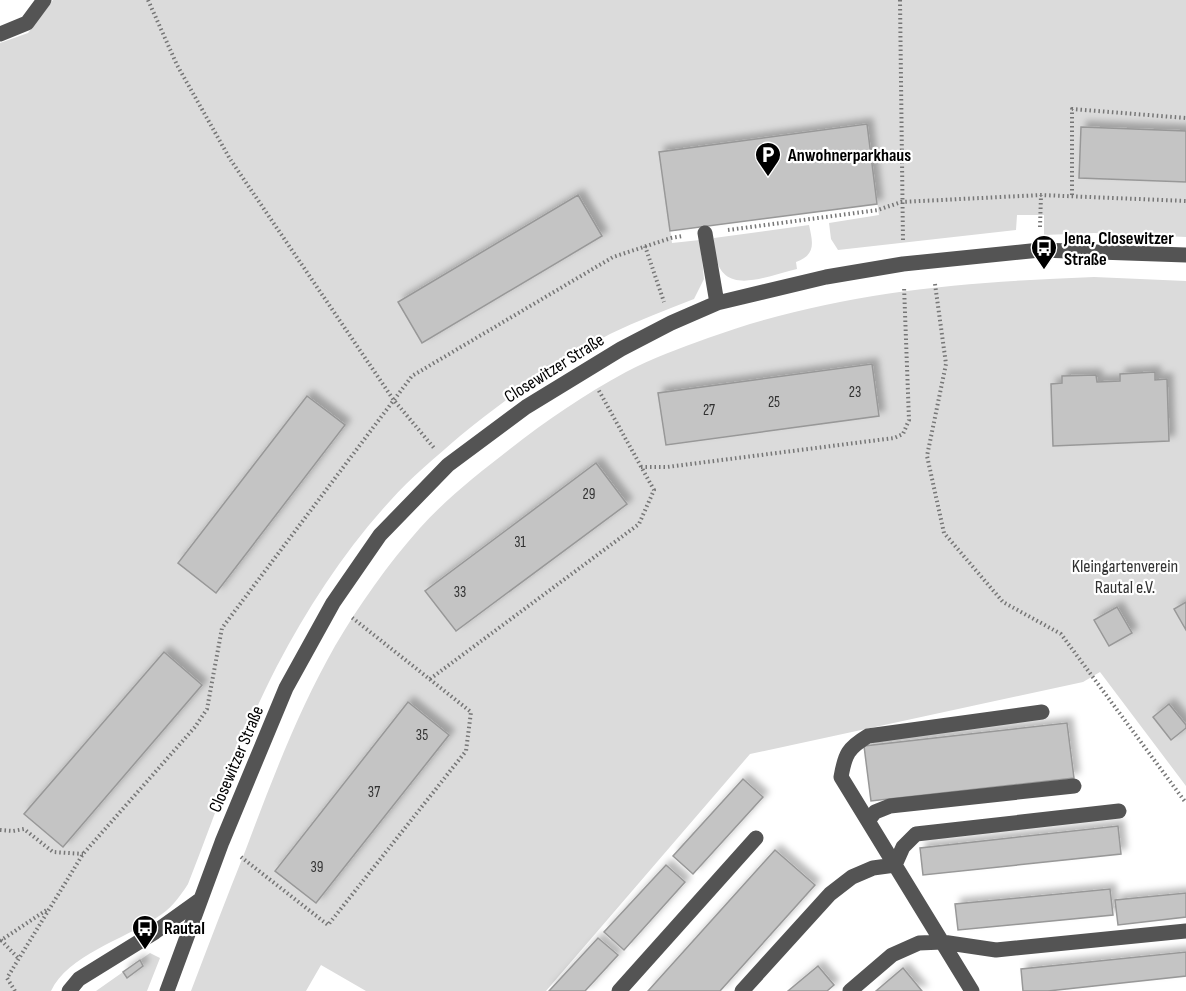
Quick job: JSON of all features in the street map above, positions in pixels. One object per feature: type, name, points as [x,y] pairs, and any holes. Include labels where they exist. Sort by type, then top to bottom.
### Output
[{"type":"street","points":[[0,34],[27,23],[44,0]]},
{"type":"street","points":[[705,233],[717,303]]},
{"type":"street","name":"Closewitzer Straße","points":[[167,991],[222,842],[286,688],[333,603],[380,535],[448,465],[526,407],[621,349],[671,323],[717,303],[826,278],[932,261],[1040,250],[1186,255]]},
{"type":"street","points":[[972,991],[841,777],[844,760],[852,745],[868,736],[1042,712]]},
{"type":"street","points":[[868,821],[875,812],[890,806],[1074,786]]},
{"type":"street","points":[[895,866],[903,847],[916,834],[1119,811]]},
{"type":"street","points":[[619,991],[756,838]]},
{"type":"street","points":[[742,991],[830,894],[852,877],[873,868],[895,866]]},
{"type":"street","points":[[69,991],[79,979],[155,932],[201,899]]},
{"type":"street","points":[[850,991],[892,955],[919,943],[942,942],[996,950],[1186,932]]},
{"type":"path","points":[[148,0],[177,65],[230,159],[393,399],[430,443]]},
{"type":"path","points":[[641,466],[667,467],[894,438],[903,434],[909,420],[903,264],[900,0]]},
{"type":"path","points":[[1072,195],[1072,109],[1186,118]]},
{"type":"path","points":[[1040,250],[1041,195]]},
{"type":"path","points":[[645,246],[671,323]]},
{"type":"path","points":[[932,261],[946,364],[927,456],[944,533],[1003,602],[1061,634],[1186,803]]},
{"type":"path","points":[[430,679],[639,524],[654,490],[587,370]]},
{"type":"path","points":[[222,842],[328,925],[466,751],[471,712],[333,603]]},
{"type":"path","points":[[0,830],[24,829],[52,852],[83,854]]},
{"type":"path","points":[[19,959],[0,941],[51,907]]},
{"type":"green space","points":[[53,0],[1186,0],[1186,131],[1081,127],[1079,178],[1186,182],[1186,237],[1094,233],[1044,235],[1044,215],[1017,215],[1016,230],[838,250],[831,239],[829,223],[879,215],[866,124],[660,152],[672,243],[700,240],[704,279],[694,299],[610,334],[551,369],[514,394],[460,436],[406,484],[373,520],[343,559],[289,644],[252,719],[188,884],[178,899],[156,918],[83,958],[59,979],[51,991],[0,991],[0,43],[28,33]],"holes":[[[578,195],[602,236],[422,343],[398,302]],[[307,396],[344,425],[179,563]],[[164,652],[202,685],[63,847],[24,814]]]},
{"type":"green space","points":[[809,225],[812,248],[807,256],[796,262],[797,269],[740,281],[730,278],[721,270],[716,258],[714,238]]},
{"type":"green space","name":"Kleingartenverein Rautal e.V.","points":[[1094,277],[1186,281],[1186,786],[1100,672],[1083,682],[750,754],[546,991],[366,991],[321,965],[306,991],[191,991],[286,746],[335,646],[374,585],[408,542],[441,506],[475,477],[566,408],[626,372],[708,338],[756,322],[803,310],[899,292],[995,282]],"holes":[[[1155,372],[1155,380],[1167,380],[1169,441],[1053,446],[1051,384],[1062,383],[1062,376],[1096,375],[1097,382],[1120,381],[1120,374]],[[596,463],[626,503],[455,631],[425,590]],[[408,703],[449,735],[316,903],[275,870]]]},
{"type":"green space","points":[[150,953],[160,958],[147,991],[96,991],[123,972],[127,978],[143,966],[140,960]]},
{"type":"building","name":"Anwohnerparkhaus","points":[[867,124],[877,204],[670,231],[659,152]]},
{"type":"building","points":[[1081,127],[1186,131],[1186,182],[1079,178]]},
{"type":"building","points":[[578,195],[602,236],[422,343],[398,302]]},
{"type":"building","points":[[872,364],[879,416],[666,445],[658,393]]},
{"type":"building","points":[[1155,372],[1155,380],[1167,379],[1169,441],[1053,446],[1051,384],[1062,383],[1062,376],[1096,375],[1097,382],[1120,381],[1120,374]]},
{"type":"building","points":[[307,396],[345,425],[216,593],[178,563]]},
{"type":"building","points":[[596,463],[627,504],[456,631],[425,591]]},
{"type":"building","points":[[1186,602],[1186,630],[1174,609]]},
{"type":"building","points":[[1117,607],[1132,633],[1109,646],[1094,620]]},
{"type":"building","points":[[164,652],[202,685],[63,847],[24,814]]},
{"type":"building","points":[[408,702],[449,735],[316,903],[275,871]]},
{"type":"building","points":[[1169,704],[1186,725],[1186,728],[1171,740],[1153,717]]},
{"type":"building","points":[[1067,723],[1074,778],[871,801],[864,746]]},
{"type":"building","points":[[743,779],[763,797],[693,874],[673,856]]},
{"type":"building","points":[[1118,826],[1121,854],[923,875],[920,848]]},
{"type":"building","points":[[775,850],[815,885],[720,991],[648,991]]},
{"type":"building","points":[[666,865],[685,882],[624,950],[604,932]]},
{"type":"building","points":[[1110,889],[1113,915],[958,930],[955,904]]},
{"type":"building","points":[[1186,893],[1186,917],[1118,925],[1115,900]]},
{"type":"building","points":[[598,938],[618,955],[585,991],[549,991]]},
{"type":"building","points":[[1186,952],[1186,976],[1048,991],[1023,991],[1021,969]]},
{"type":"building","points":[[140,960],[143,966],[127,978],[123,972]]},
{"type":"building","points":[[818,966],[834,985],[827,991],[788,991]]},
{"type":"building","points":[[903,968],[922,991],[876,991]]},
{"type":"place","name":"Anwohnerparkhaus","points":[[768,178]]},
{"type":"place","name":"Jena, Closewitzer Straße","points":[[1044,271]]},
{"type":"place","name":"Rautal","points":[[145,951]]}]
